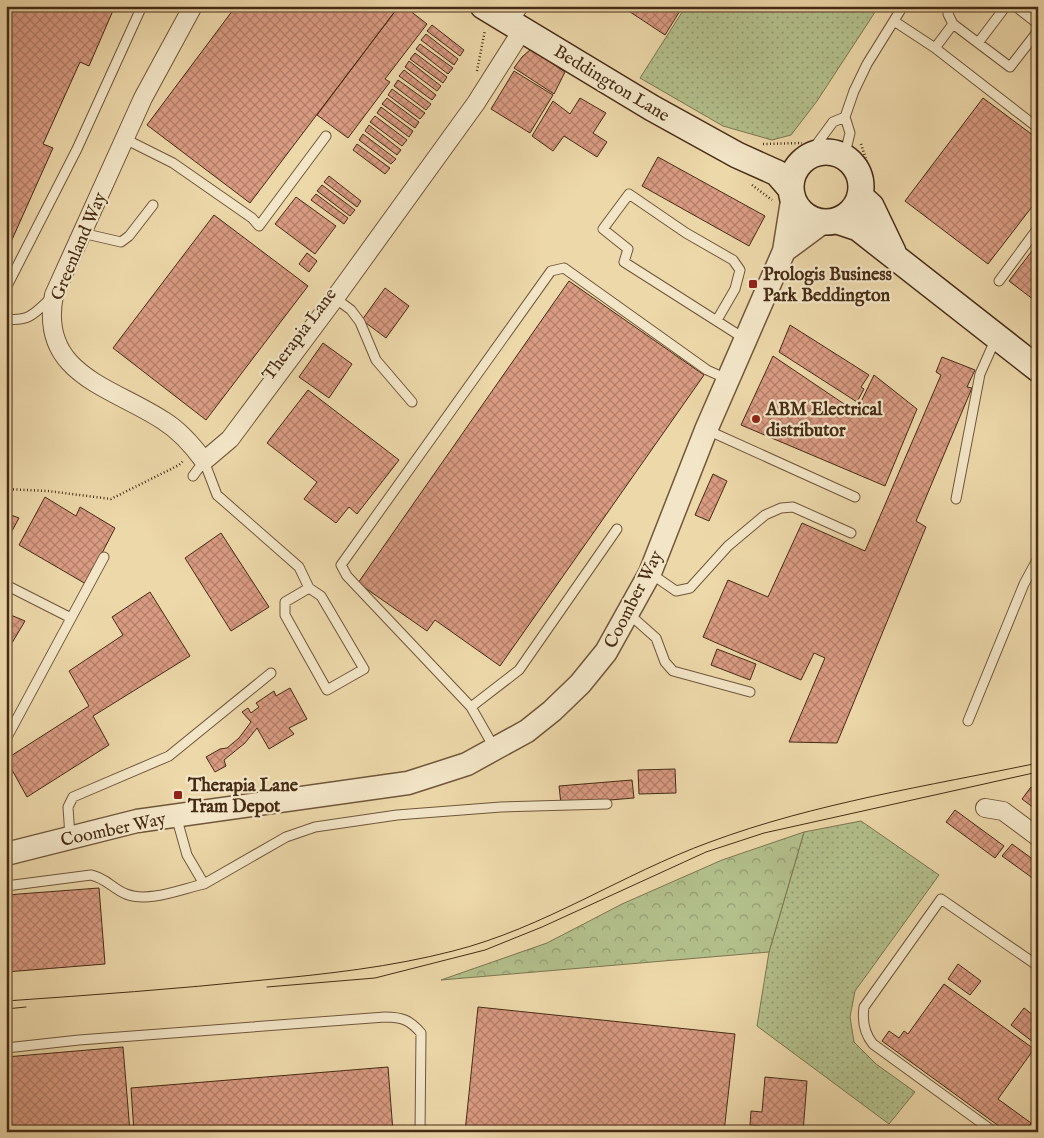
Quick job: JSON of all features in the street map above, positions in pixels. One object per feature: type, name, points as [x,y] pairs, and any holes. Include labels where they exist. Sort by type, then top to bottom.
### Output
[{"type":"main road","name":"Beddington Lane","points":[[484,17],[520,20],[652,108],[752,150],[777,173],[785,196],[802,214],[858,228],[1038,369]]},
{"type":"main road","points":[[752,150],[795,155],[806,152],[839,154],[852,149],[852,163],[866,189],[853,211],[830,222]]},
{"type":"main road","points":[[785,196],[794,169],[806,152]]},
{"type":"main road","name":"Beddington Lane","points":[[866,189],[871,206],[895,256]]},
{"type":"street","name":"Greenland Way","points":[[193,6],[143,98],[54,295],[51,312],[53,332],[73,368],[99,387],[162,419],[200,455]]},
{"type":"street","name":"Therapia Lane","points":[[200,455],[230,439],[335,298],[476,102],[520,20]]},
{"type":"street","name":"Coomber Way","points":[[6,854],[128,823],[408,783],[467,764],[495,750],[533,726],[580,684],[606,652],[629,614],[650,573],[706,430],[784,251],[785,196]]},
{"type":"street","name":"Coomber Way","points":[[784,251],[830,222]]},
{"type":"street","points":[[985,808],[1003,811],[1038,836]]},
{"type":"lane","points":[[6,288],[77,149],[142,6]]},
{"type":"lane","points":[[852,149],[845,117],[867,64],[903,6]]},
{"type":"lane","points":[[950,6],[948,14],[953,24],[1010,66],[1038,31]]},
{"type":"lane","points":[[978,43],[1006,6]]},
{"type":"lane","points":[[1015,6],[1038,24]]},
{"type":"lane","points":[[894,21],[934,48],[1038,128]]},
{"type":"lane","points":[[934,48],[953,24]]},
{"type":"lane","points":[[806,152],[833,122],[845,117]]},
{"type":"lane","points":[[125,139],[174,163],[252,218],[259,226],[326,136]]},
{"type":"lane","points":[[717,320],[735,289],[740,270],[733,260],[686,233],[629,194],[603,229],[628,248],[624,262],[745,339]]},
{"type":"lane","points":[[82,233],[121,242],[129,236],[153,205]]},
{"type":"lane","points":[[999,281],[1038,228]]},
{"type":"lane","points":[[495,750],[471,707],[347,576],[341,565],[551,271],[564,268],[707,370],[728,380]]},
{"type":"lane","points":[[6,319],[21,321],[35,314],[54,295]]},
{"type":"lane","points":[[335,298],[351,310],[360,322],[376,360],[412,402]]},
{"type":"lane","points":[[956,499],[980,374],[996,338]]},
{"type":"lane","points":[[706,430],[855,497]]},
{"type":"lane","points":[[193,476],[200,455]]},
{"type":"lane","points":[[200,455],[217,495],[299,567],[310,588],[321,596],[364,669],[327,690],[285,615],[285,602],[310,588]]},
{"type":"lane","points":[[650,573],[676,591],[690,588],[728,546],[765,515],[781,508],[793,507],[851,533]]},
{"type":"lane","points":[[471,707],[519,670],[617,529]]},
{"type":"lane","points":[[6,739],[104,557]]},
{"type":"lane","points":[[968,721],[1024,584],[1038,558]]},
{"type":"lane","points":[[6,585],[70,618]]},
{"type":"lane","points":[[629,614],[656,638],[665,662],[673,671],[750,692]]},
{"type":"lane","points":[[70,838],[68,807],[73,797],[169,756],[272,673]]},
{"type":"lane","points":[[6,886],[91,875],[101,877],[127,895],[150,896],[204,884],[286,837],[315,827],[398,815],[502,807],[606,804]]},
{"type":"lane","points":[[175,815],[187,855],[204,884]]},
{"type":"lane","points":[[994,1132],[873,1044],[868,1038],[863,1024],[864,1007],[940,899],[1038,966]]},
{"type":"lane","points":[[6,1048],[79,1040],[402,1017],[414,1024],[421,1033],[420,1132]]},
{"type":"path","points":[[476,79],[484,17]]},
{"type":"path","points":[[752,150],[789,144],[806,152]]},
{"type":"path","points":[[852,149],[862,155],[871,172],[866,189]]},
{"type":"path","points":[[749,182],[785,196]]},
{"type":"path","points":[[6,489],[48,491],[111,499],[200,455]]},
{"type":"green space","points":[[686,6],[879,6],[817,101],[791,135],[772,140],[723,126],[640,78]]},
{"type":"green space","points":[[861,821],[939,875],[855,991],[850,1017],[854,1042],[876,1064],[915,1092],[889,1124],[757,1026],[769,952],[804,832]]},
{"type":"green space","points":[[804,832],[769,952],[441,980],[547,943],[622,904],[722,860]]},
{"type":"building","points":[[6,6],[115,6],[89,66],[80,62],[43,144],[53,148],[6,253]]},
{"type":"building","points":[[236,6],[399,6],[250,203],[147,125]]},
{"type":"building","points":[[399,6],[404,6],[427,24],[385,79],[390,82],[348,138],[317,115]]},
{"type":"building","points":[[621,6],[683,6],[665,35]]},
{"type":"building","points":[[432,25],[464,50],[460,56],[427,31]]},
{"type":"building","points":[[426,34],[458,59],[454,65],[421,40]]},
{"type":"building","points":[[420,44],[453,68],[448,74],[416,49]]},
{"type":"building","points":[[531,49],[565,72],[554,94],[514,68]]},
{"type":"building","points":[[415,53],[447,77],[443,83],[410,59]]},
{"type":"building","points":[[409,61],[441,86],[437,91],[405,67]]},
{"type":"building","points":[[404,70],[436,95],[432,100],[399,76]]},
{"type":"building","points":[[514,71],[553,95],[530,133],[491,109]]},
{"type":"building","points":[[398,80],[431,104],[426,110],[394,86]]},
{"type":"building","points":[[392,89],[425,113],[420,119],[388,95]]},
{"type":"building","points":[[387,98],[419,122],[415,128],[382,104]]},
{"type":"building","points":[[580,98],[606,113],[593,133],[607,142],[597,157],[564,136],[553,151],[532,136],[553,101],[570,114]]},
{"type":"building","points":[[983,98],[1038,139],[1038,199],[988,264],[905,201]]},
{"type":"building","points":[[381,107],[413,131],[409,137],[377,113]]},
{"type":"building","points":[[375,116],[407,140],[402,146],[370,122]]},
{"type":"building","points":[[369,125],[401,150],[397,155],[365,131]]},
{"type":"building","points":[[363,134],[396,159],[391,164],[359,140]]},
{"type":"building","points":[[357,144],[390,168],[385,174],[353,150]]},
{"type":"building","points":[[658,157],[765,216],[749,246],[642,186]]},
{"type":"building","points":[[329,176],[361,201],[357,207],[324,182]]},
{"type":"building","points":[[322,185],[355,210],[350,216],[317,191]]},
{"type":"building","points":[[316,194],[348,218],[344,224],[311,200]]},
{"type":"building","points":[[296,197],[336,226],[315,254],[275,224]]},
{"type":"building","points":[[214,215],[308,286],[206,420],[113,348]]},
{"type":"building","points":[[1038,243],[1038,303],[1009,281]]},
{"type":"building","points":[[307,253],[317,261],[309,272],[299,264]]},
{"type":"building","points":[[569,281],[704,375],[500,666],[435,620],[427,631],[358,583]]},
{"type":"building","points":[[385,288],[409,306],[386,338],[362,320]]},
{"type":"building","points":[[790,325],[869,375],[861,387],[864,389],[857,402],[779,352]]},
{"type":"building","points":[[323,343],[352,364],[329,398],[299,377]]},
{"type":"building","points":[[773,356],[856,412],[874,375],[917,409],[885,486],[741,425]]},
{"type":"building","points":[[942,357],[975,370],[967,387],[972,388],[916,521],[926,527],[837,743],[789,742],[825,658],[814,653],[801,680],[703,637],[728,580],[768,597],[802,523],[865,551],[941,375],[936,372]]},
{"type":"building","points":[[308,390],[399,460],[357,514],[349,507],[336,523],[304,499],[317,482],[267,443]]},
{"type":"building","points":[[713,474],[727,481],[709,521],[695,515]]},
{"type":"building","points":[[45,497],[76,516],[80,507],[115,528],[86,584],[19,545]]},
{"type":"building","points":[[6,513],[19,518],[6,542]]},
{"type":"building","points":[[221,533],[269,607],[231,631],[185,558]]},
{"type":"building","points":[[150,592],[190,656],[93,716],[109,745],[27,797],[6,759],[89,706],[69,671],[123,635],[112,617]]},
{"type":"building","points":[[6,613],[25,621],[6,653]]},
{"type":"building","points":[[717,649],[756,664],[750,680],[711,665]]},
{"type":"building","points":[[290,688],[307,719],[289,728],[294,734],[269,749],[257,728],[245,743],[224,760],[226,766],[215,772],[206,757],[220,749],[227,748],[239,738],[251,722],[242,712],[248,708],[251,713],[259,707],[256,703],[274,691],[276,696]]},
{"type":"building","points":[[675,769],[676,793],[639,794],[638,770]]},
{"type":"building","points":[[632,780],[634,798],[561,804],[559,786]]},
{"type":"building","points":[[1031,787],[1038,792],[1038,811],[1022,799]]},
{"type":"building","points":[[955,810],[1004,846],[995,858],[946,822]]},
{"type":"building","points":[[1012,844],[1038,863],[1038,882],[1002,856]]},
{"type":"building","points":[[99,888],[105,964],[6,972],[6,895]]},
{"type":"building","points":[[958,964],[981,981],[970,995],[948,979]]},
{"type":"building","points":[[944,984],[1034,1049],[998,1099],[1031,1123],[1024,1132],[1007,1132],[882,1041],[889,1031],[899,1038],[904,1031],[908,1034]]},
{"type":"building","points":[[478,1007],[735,1034],[724,1132],[465,1132]]},
{"type":"building","points":[[1024,1008],[1038,1019],[1038,1036],[1033,1042],[1011,1025]]},
{"type":"building","points":[[123,1047],[130,1132],[6,1132],[6,1057]]},
{"type":"building","points":[[388,1067],[393,1132],[134,1132],[131,1088]]},
{"type":"building","points":[[765,1077],[807,1081],[803,1132],[759,1132],[760,1126],[750,1125],[751,1111],[762,1112]]},
{"type":"tram line","points":[[6,1001],[167,989],[311,975],[383,966],[430,957],[487,941],[519,929],[677,855],[750,828],[872,796],[1038,763]]},
{"type":"tram line","points":[[267,987],[375,978],[485,950],[542,927],[706,852],[764,833],[1038,772]]},
{"type":"tram line","points":[[6,1009],[26,1007]]},
{"type":"place","name":"Prologis Business Park Beddington","points":[[753,284]]},
{"type":"place","name":"ABM Electrical distributor","points":[[756,419]]},
{"type":"place","name":"Therapia Lane Tram Depot","points":[[178,795]]}]
